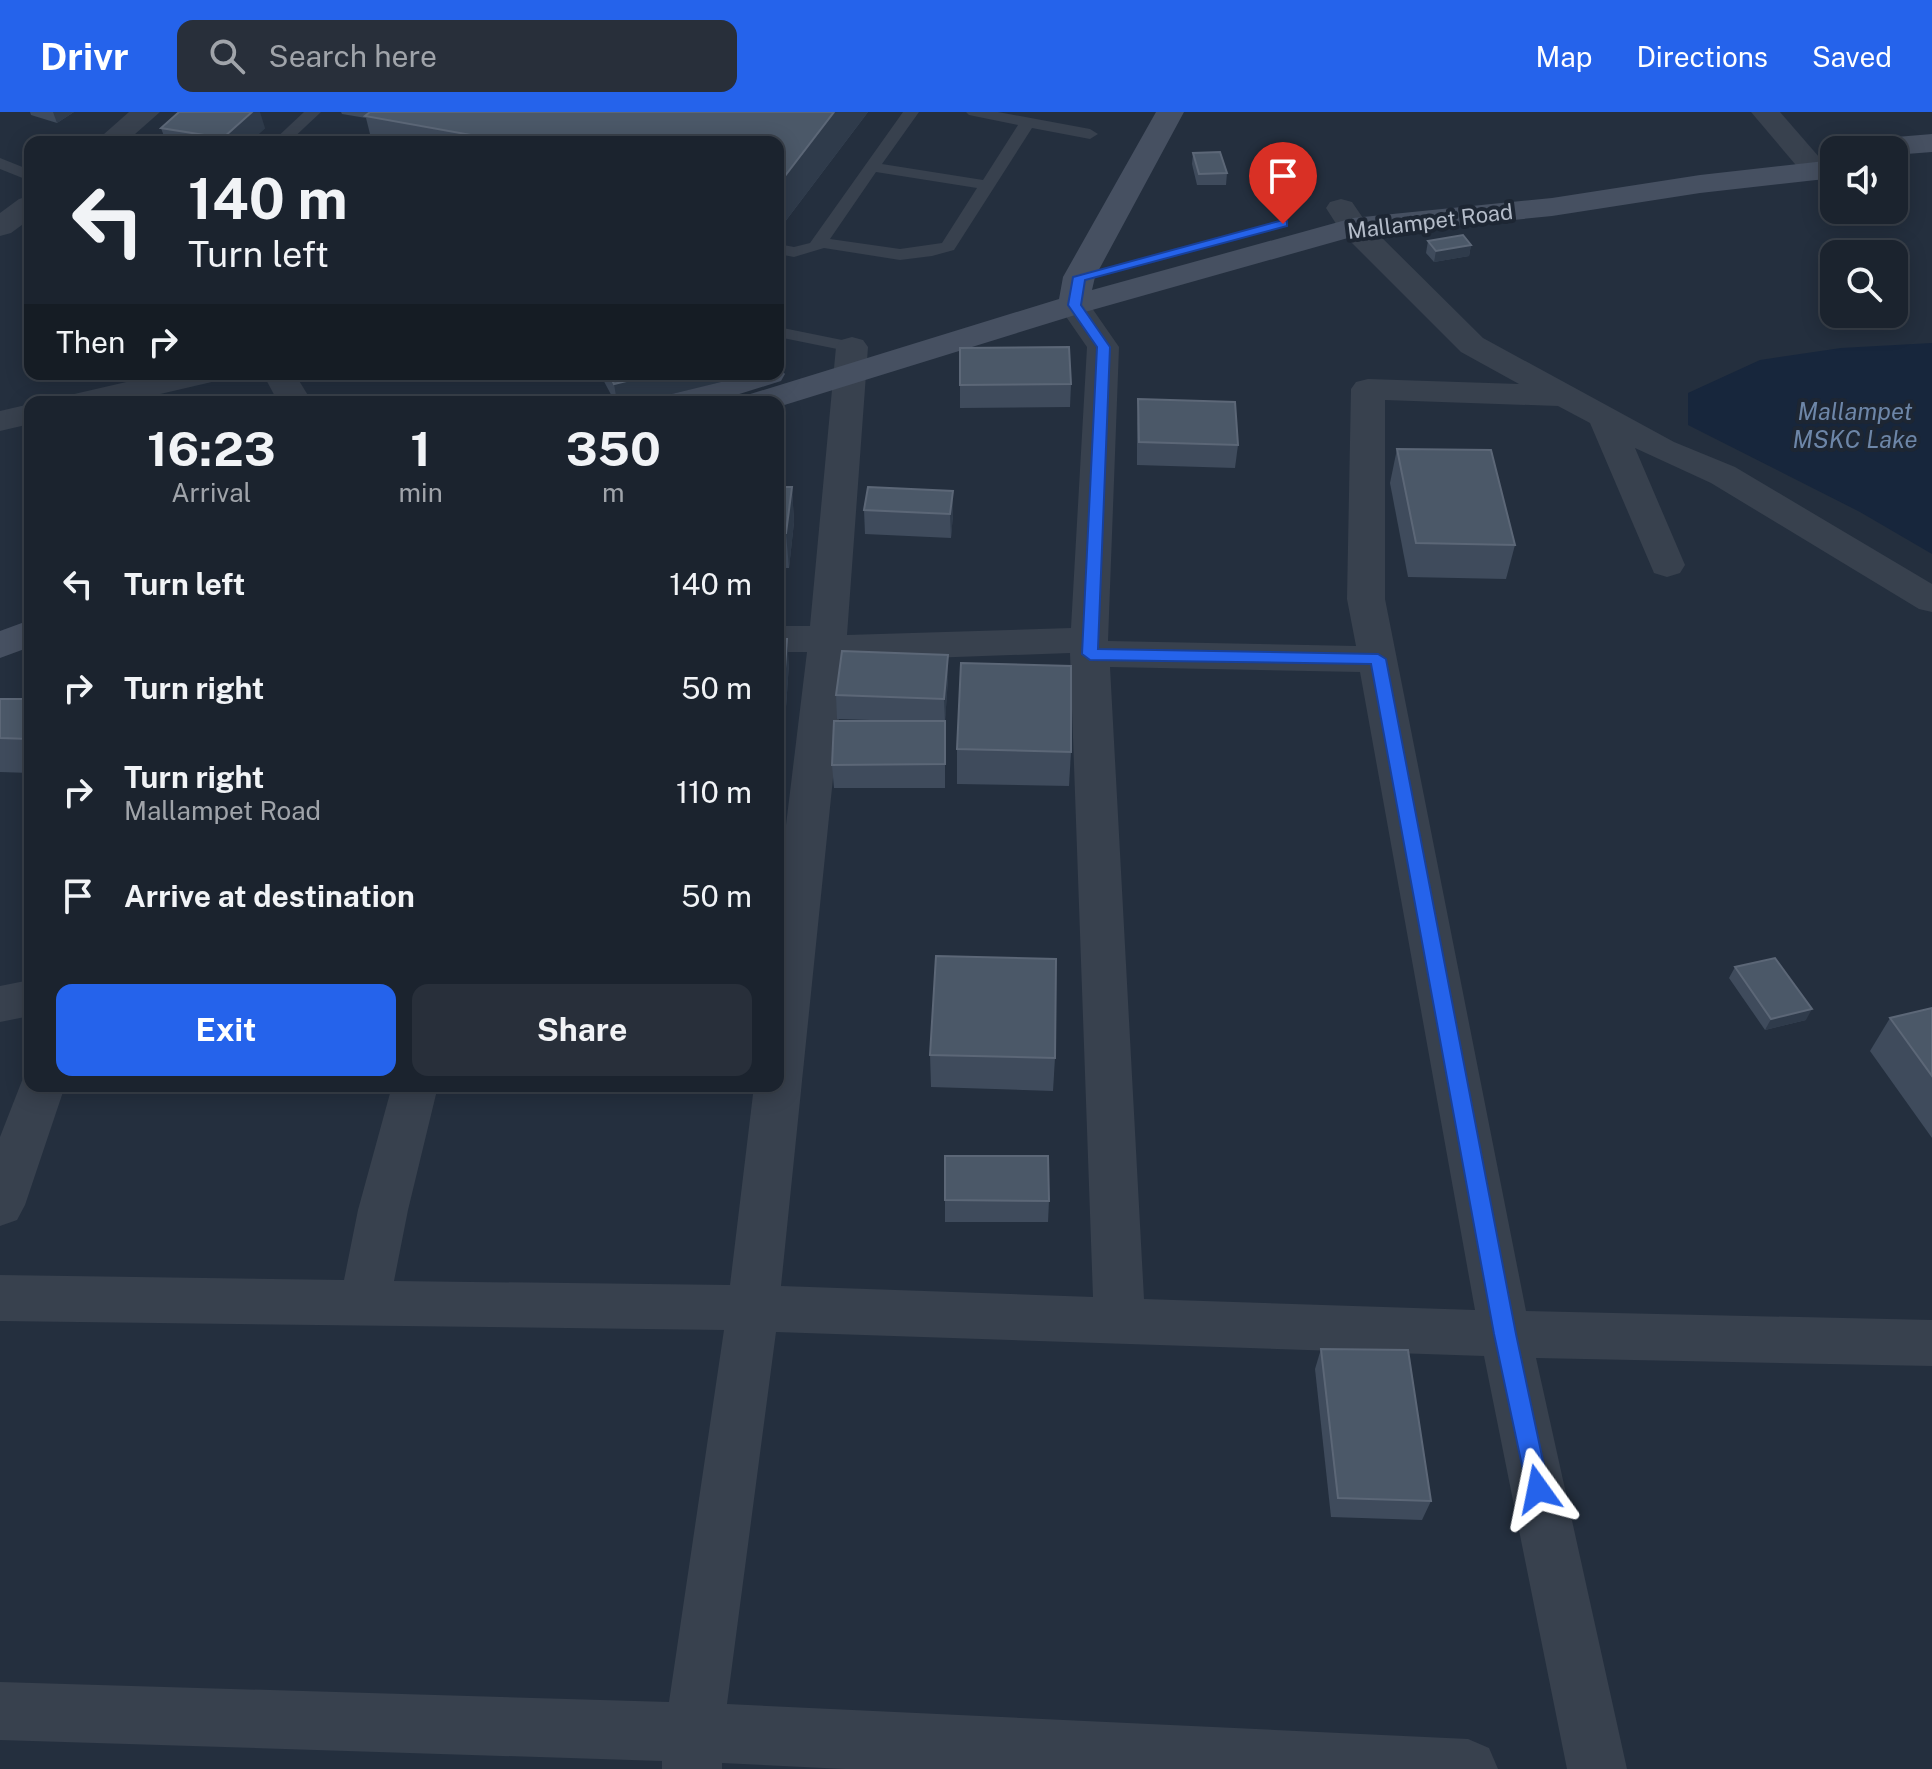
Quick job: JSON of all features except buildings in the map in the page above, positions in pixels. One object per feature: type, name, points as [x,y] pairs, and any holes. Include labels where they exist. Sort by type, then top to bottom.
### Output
[{"type":"main road","points":[[1077,291],[1170,112]]},
{"type":"main road","points":[[1908,145],[1932,143]]},
{"type":"main road","name":"Mallampet Road","points":[[772,396],[851,361],[1077,291],[1347,218],[1691,174],[1820,161]]},
{"type":"main road","points":[[1908,165],[1932,163]]},
{"type":"main road","name":"Mallampet Road","points":[[784,370],[851,361]]},
{"type":"main road","points":[[699,396],[750,380]]},
{"type":"main road","points":[[0,645],[24,635]]},
{"type":"main road","points":[[0,668],[24,658]]},
{"type":"street","points":[[116,136],[146,112]]},
{"type":"street","points":[[1765,112],[1820,160]]},
{"type":"street","points":[[0,227],[24,209]]},
{"type":"street","points":[[1347,218],[1472,345],[1662,449],[1723,475],[1932,600]]},
{"type":"street","points":[[1077,291],[1103,347],[1090,647],[1119,1320]]},
{"type":"street","points":[[784,1030],[827,644],[851,361]]},
{"type":"street","points":[[108,396],[178,380]]},
{"type":"street","points":[[1586,406],[1368,389],[1366,599],[1505,1334],[1597,1769]]},
{"type":"street","points":[[1586,406],[1667,565]]},
{"type":"street","points":[[0,421],[24,415]]},
{"type":"street","points":[[784,640],[827,644],[1090,647],[1378,659]]},
{"type":"street","points":[[0,1004],[24,999]]},
{"type":"street","points":[[0,1205],[40,1092]]},
{"type":"street","points":[[364,1304],[383,1210],[413,1092]]},
{"type":"street","points":[[693,1750],[753,1308],[777,1092]]},
{"type":"street","points":[[0,1298],[753,1308],[1505,1334],[1932,1343]]},
{"type":"street","points":[[0,1711],[693,1750],[1468,1769]]},
{"type":"lane","points":[[287,136],[313,112]]},
{"type":"lane","points":[[784,249],[806,251],[819,242],[911,112]]},
{"type":"lane","points":[[974,112],[1090,134]]},
{"type":"lane","points":[[819,242],[910,256],[932,254],[948,246],[1028,122]]},
{"type":"lane","points":[[0,163],[24,173]]},
{"type":"lane","points":[[872,167],[987,185]]},
{"type":"lane","points":[[784,334],[851,361]]},
{"type":"water","name":"Mallampet MSKC Lake","points":[[1932,343],[1932,554],[1860,512],[1688,425],[1688,393],[1760,360],[1841,348]]},
{"type":"route","points":[[1283,224],[1079,277],[1074,305],[1103,347],[1090,654],[1378,659],[1505,1334],[1538,1489]]}]
